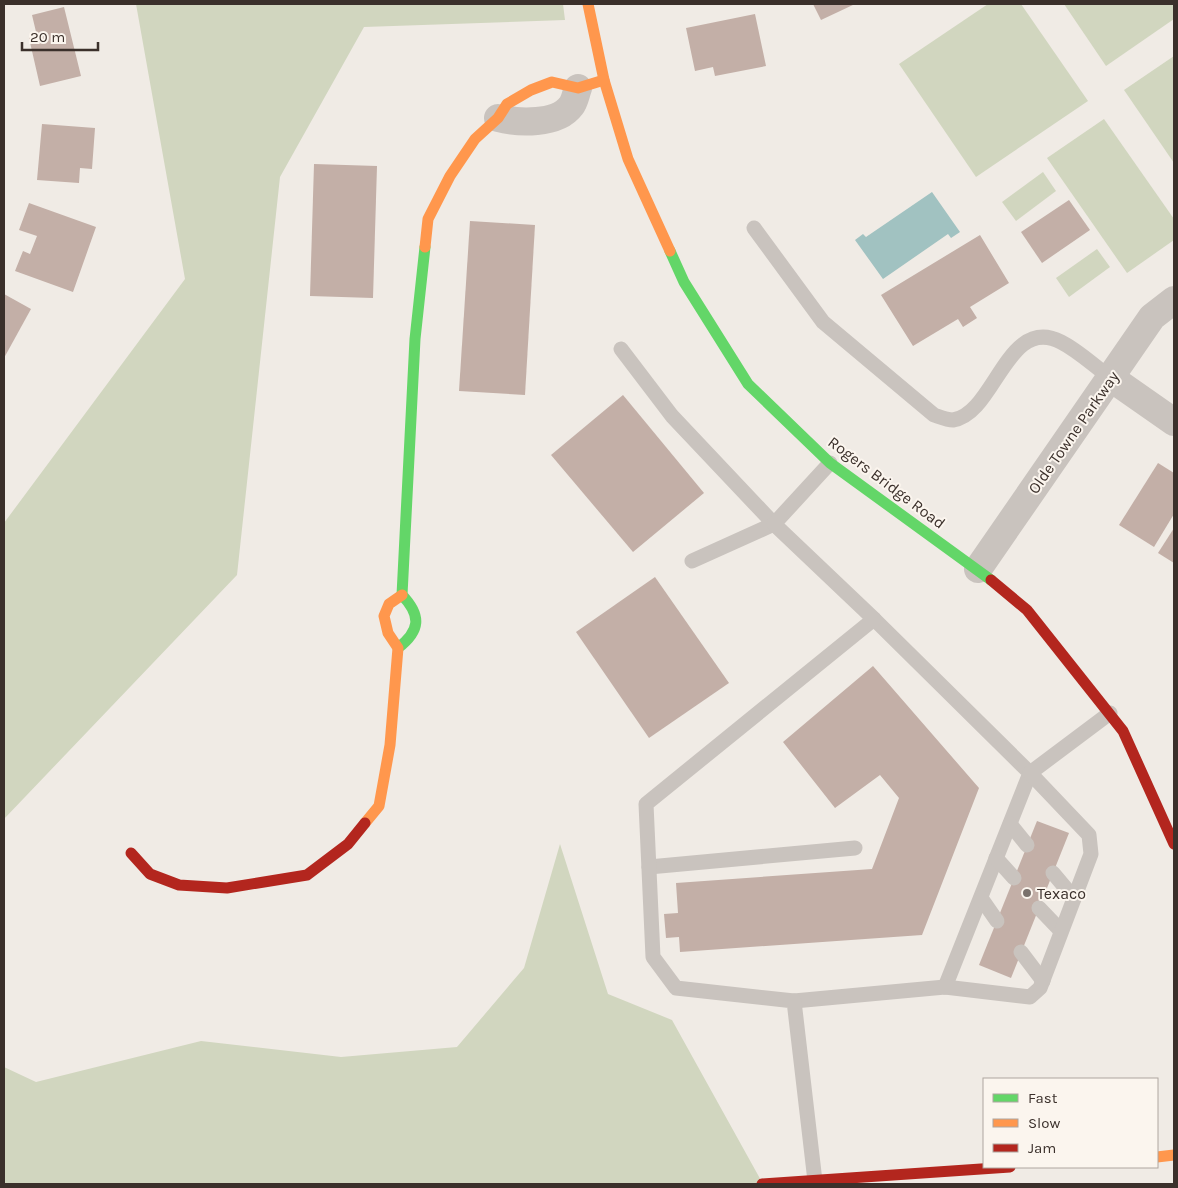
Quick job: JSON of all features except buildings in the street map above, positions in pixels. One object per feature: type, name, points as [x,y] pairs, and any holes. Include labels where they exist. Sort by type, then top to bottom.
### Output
[{"type":"main road","name":"Rogers Bridge Road","points":[[588,4],[604,80],[628,159],[684,282],[748,384],[830,463],[978,569],[1027,610],[1123,731],[1174,844]]},
{"type":"main road","points":[[398,648],[411,638],[415,622],[411,604],[402,595],[416,339],[428,219],[450,176],[475,139],[498,118],[507,104],[531,90],[552,82],[578,88],[604,80]]},
{"type":"main road","points":[[131,853],[150,874],[179,885],[227,888],[307,875],[348,844],[379,806],[390,745],[398,648],[387,635],[385,617],[388,605],[402,595]]},
{"type":"main road","points":[[1158,1157],[1174,1155]]},
{"type":"main road","points":[[762,1184],[996,1168]]},
{"type":"street","points":[[498,118],[516,123],[553,118],[571,107],[578,88]]},
{"type":"street","points":[[531,90],[539,120]]},
{"type":"street","name":"Olde Towne Parkway","points":[[978,569],[1152,318],[1174,300]]},
{"type":"street","points":[[1111,378],[1174,422]]},
{"type":"lane","points":[[754,228],[823,322],[934,415],[952,420],[966,415],[1018,347],[1040,337],[1061,341],[1111,378]]},
{"type":"lane","points":[[621,349],[672,416],[774,524],[874,619],[1030,773],[1089,835],[1091,854],[1040,988],[1030,996],[945,987],[794,1001],[676,988],[654,956],[646,804],[874,619]]},
{"type":"lane","points":[[692,561],[774,524],[830,463]]},
{"type":"lane","points":[[945,987],[1030,773],[1110,713]]},
{"type":"lane","points":[[1010,824],[1027,845]]},
{"type":"lane","points":[[649,867],[855,848]]},
{"type":"lane","points":[[996,858],[1014,878]]},
{"type":"lane","points":[[1053,874],[1074,898]]},
{"type":"lane","points":[[981,898],[997,921]]},
{"type":"lane","points":[[1039,908],[1061,932]]},
{"type":"lane","points":[[1021,952],[1043,981]]},
{"type":"lane","points":[[794,1001],[814,1181]]},
{"type":"green space","points":[[136,4],[563,4],[565,20],[364,27],[280,177],[237,575],[4,819],[4,523],[185,279]]},
{"type":"green space","points":[[988,4],[1021,4],[1088,101],[976,177],[899,64]]},
{"type":"green space","points":[[1064,4],[1174,4],[1174,19],[1106,66]]},
{"type":"green space","points":[[1174,56],[1174,163],[1124,90]]},
{"type":"green space","points":[[1104,119],[1174,219],[1174,240],[1127,273],[1047,158]]},
{"type":"green space","points":[[1043,172],[1056,191],[1016,221],[1002,202]]},
{"type":"green space","points":[[1097,249],[1110,267],[1069,297],[1056,278]]},
{"type":"green space","points":[[560,844],[608,994],[672,1020],[763,1184],[4,1184],[4,1067],[36,1082],[201,1041],[341,1057],[457,1047],[524,968]]},
{"type":"water","points":[[932,192],[960,232],[951,238],[948,234],[883,279],[855,240],[863,234],[866,237]]},
{"type":"traffic: fast","points":[[398,648],[411,636],[416,623],[413,610],[402,595],[415,339],[425,247]]},
{"type":"traffic: fast","points":[[670,251],[684,282],[748,384],[830,463],[991,580]]},
{"type":"traffic: slow","points":[[588,4],[604,80],[628,159],[670,251]]},
{"type":"traffic: slow","points":[[425,247],[428,219],[450,176],[475,139],[498,118],[507,104],[531,90],[552,82],[578,88],[604,80]]},
{"type":"traffic: slow","points":[[365,823],[379,806],[390,745],[398,648],[388,633],[384,616],[389,604],[402,595]]},
{"type":"traffic: slow","points":[[1158,1157],[1174,1155]]},
{"type":"traffic: jam","points":[[991,580],[1027,610],[1123,731],[1174,844]]},
{"type":"traffic: jam","points":[[131,853],[150,874],[179,885],[227,888],[307,875],[348,844],[365,823]]},
{"type":"traffic: jam","points":[[762,1184],[995,1168]]},
{"type":"place","name":"Texaco","points":[[1027,893]]}]
